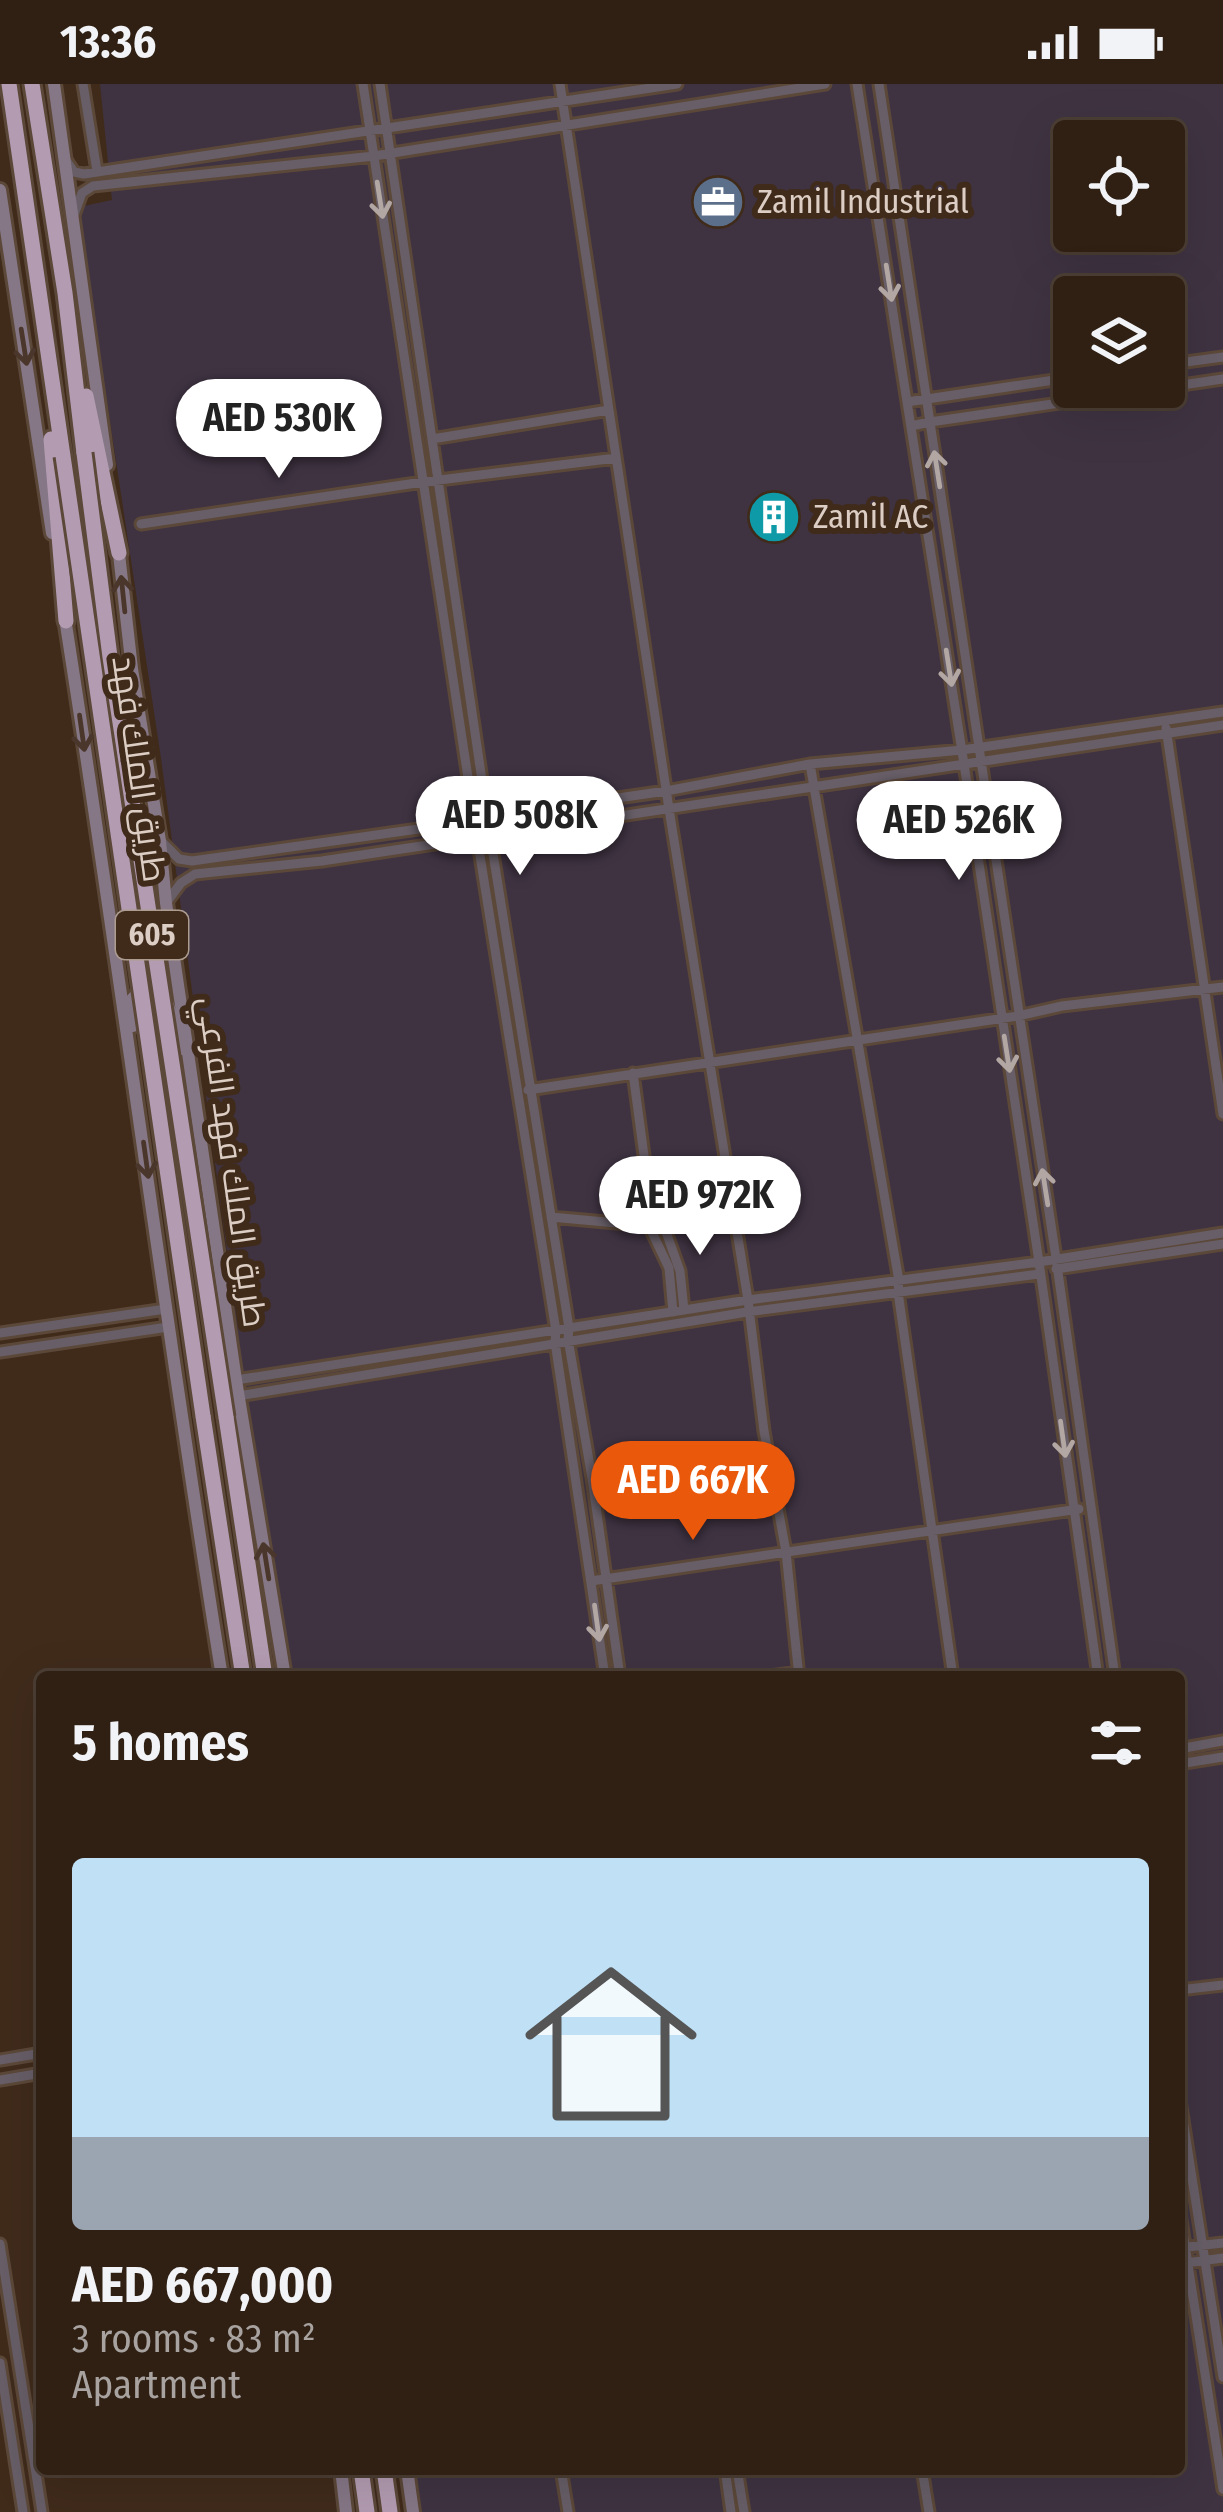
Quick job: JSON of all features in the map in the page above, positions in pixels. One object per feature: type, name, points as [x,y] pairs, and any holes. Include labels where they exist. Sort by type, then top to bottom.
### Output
[{"type":"highway","name":"طريق الملك فهد","points":[[9,84],[242,1671]]},
{"type":"highway","name":"طريق الملك فهد","points":[[32,84],[65,293],[110,657],[265,1671]]},
{"type":"highway","points":[[65,293],[119,553]]},
{"type":"highway","points":[[47,346],[66,621]]},
{"type":"highway","points":[[362,2475],[367,2512]]},
{"type":"highway","points":[[385,2475],[390,2512]]},
{"type":"main road","name":"طريق الملك فهد الفرعي","points":[[54,84],[132,669],[238,1396],[284,1671]]},
{"type":"main road","points":[[1,198],[6,266],[66,621],[221,1671]]},
{"type":"main road","points":[[140,1117],[132,1006],[136,994],[149,991],[170,1007],[204,1149]]},
{"type":"main road","points":[[342,2475],[346,2512]]},
{"type":"main road","points":[[408,2475],[413,2512]]},
{"type":"street","points":[[82,84],[98,171]]},
{"type":"street","points":[[364,84],[604,1671]]},
{"type":"street","points":[[380,84],[619,1671]]},
{"type":"street","points":[[560,84],[786,1552],[799,1671]]},
{"type":"street","points":[[65,159],[74,172],[98,171],[676,84]]},
{"type":"street","points":[[74,214],[82,193],[93,185],[374,156],[824,84]]},
{"type":"street","points":[[857,84],[962,750],[1097,1671]]},
{"type":"street","points":[[879,84],[1114,1671]]},
{"type":"street","points":[[1185,362],[1223,357]]},
{"type":"street","points":[[911,427],[1219,380],[1208,359]]},
{"type":"street","points":[[908,402],[1053,380]]},
{"type":"street","points":[[432,439],[609,410]]},
{"type":"street","points":[[141,524],[616,458]]},
{"type":"street","points":[[160,841],[179,859],[192,861],[475,821],[810,764],[979,748],[1223,712]]},
{"type":"street","points":[[1165,721],[1223,1114]]},
{"type":"street","points":[[166,903],[195,874],[322,861],[1223,725]]},
{"type":"street","points":[[810,764],[898,1286],[952,1671]]},
{"type":"street","points":[[566,806],[569,824]]},
{"type":"street","points":[[320,844],[322,861]]},
{"type":"street","points":[[518,1093],[1062,1006],[1223,987]]},
{"type":"street","points":[[633,1073],[654,1222],[680,1271],[679,1311]]},
{"type":"street","points":[[551,1217],[654,1222],[728,1182]]},
{"type":"street","points":[[238,1396],[568,1334],[1039,1268],[1223,1233]]},
{"type":"street","points":[[1056,1264],[1223,1244]]},
{"type":"street","points":[[568,1334],[679,1311],[748,1306]]},
{"type":"street","points":[[0,1333],[166,1309]]},
{"type":"street","points":[[0,1352],[168,1327]]},
{"type":"street","points":[[236,1380],[556,1336]]},
{"type":"street","points":[[408,1354],[410,1367]]},
{"type":"street","points":[[591,1581],[1090,1508]]},
{"type":"street","points":[[1185,1748],[1223,1741]]},
{"type":"street","points":[[1185,1763],[1223,1757]]},
{"type":"street","points":[[1185,1989],[1223,1985]]},
{"type":"street","points":[[0,2060],[36,2054]]},
{"type":"street","points":[[0,2080],[36,2074]]},
{"type":"street","points":[[1185,2133],[1223,2377]]},
{"type":"street","points":[[1185,2248],[1223,2243]]},
{"type":"street","points":[[0,2244],[36,2475]]},
{"type":"street","points":[[1185,2264],[1223,2258]]},
{"type":"street","points":[[1185,2271],[1218,2418],[1223,2489]]},
{"type":"street","points":[[1195,2305],[1212,2303]]},
{"type":"street","points":[[0,2363],[23,2512]]},
{"type":"street","points":[[10,2426],[28,2425]]},
{"type":"street","points":[[36,2475],[42,2512]]},
{"type":"street","points":[[562,2475],[568,2512]]},
{"type":"street","points":[[726,2475],[731,2512]]},
{"type":"street","points":[[738,2475],[744,2512]]},
{"type":"street","points":[[923,2475],[929,2512]]},
{"type":"shaded area","points":[[100,84],[1223,84],[1223,2512],[420,2512],[415,2475],[1185,2475],[1185,1671],[289,1671],[242,1364],[161,758],[80,223],[84,206],[112,200]]},
{"type":"place","name":"Zamil Industrial","points":[[718,202]]},
{"type":"place","name":"Zamil AC","points":[[774,517]]}]
